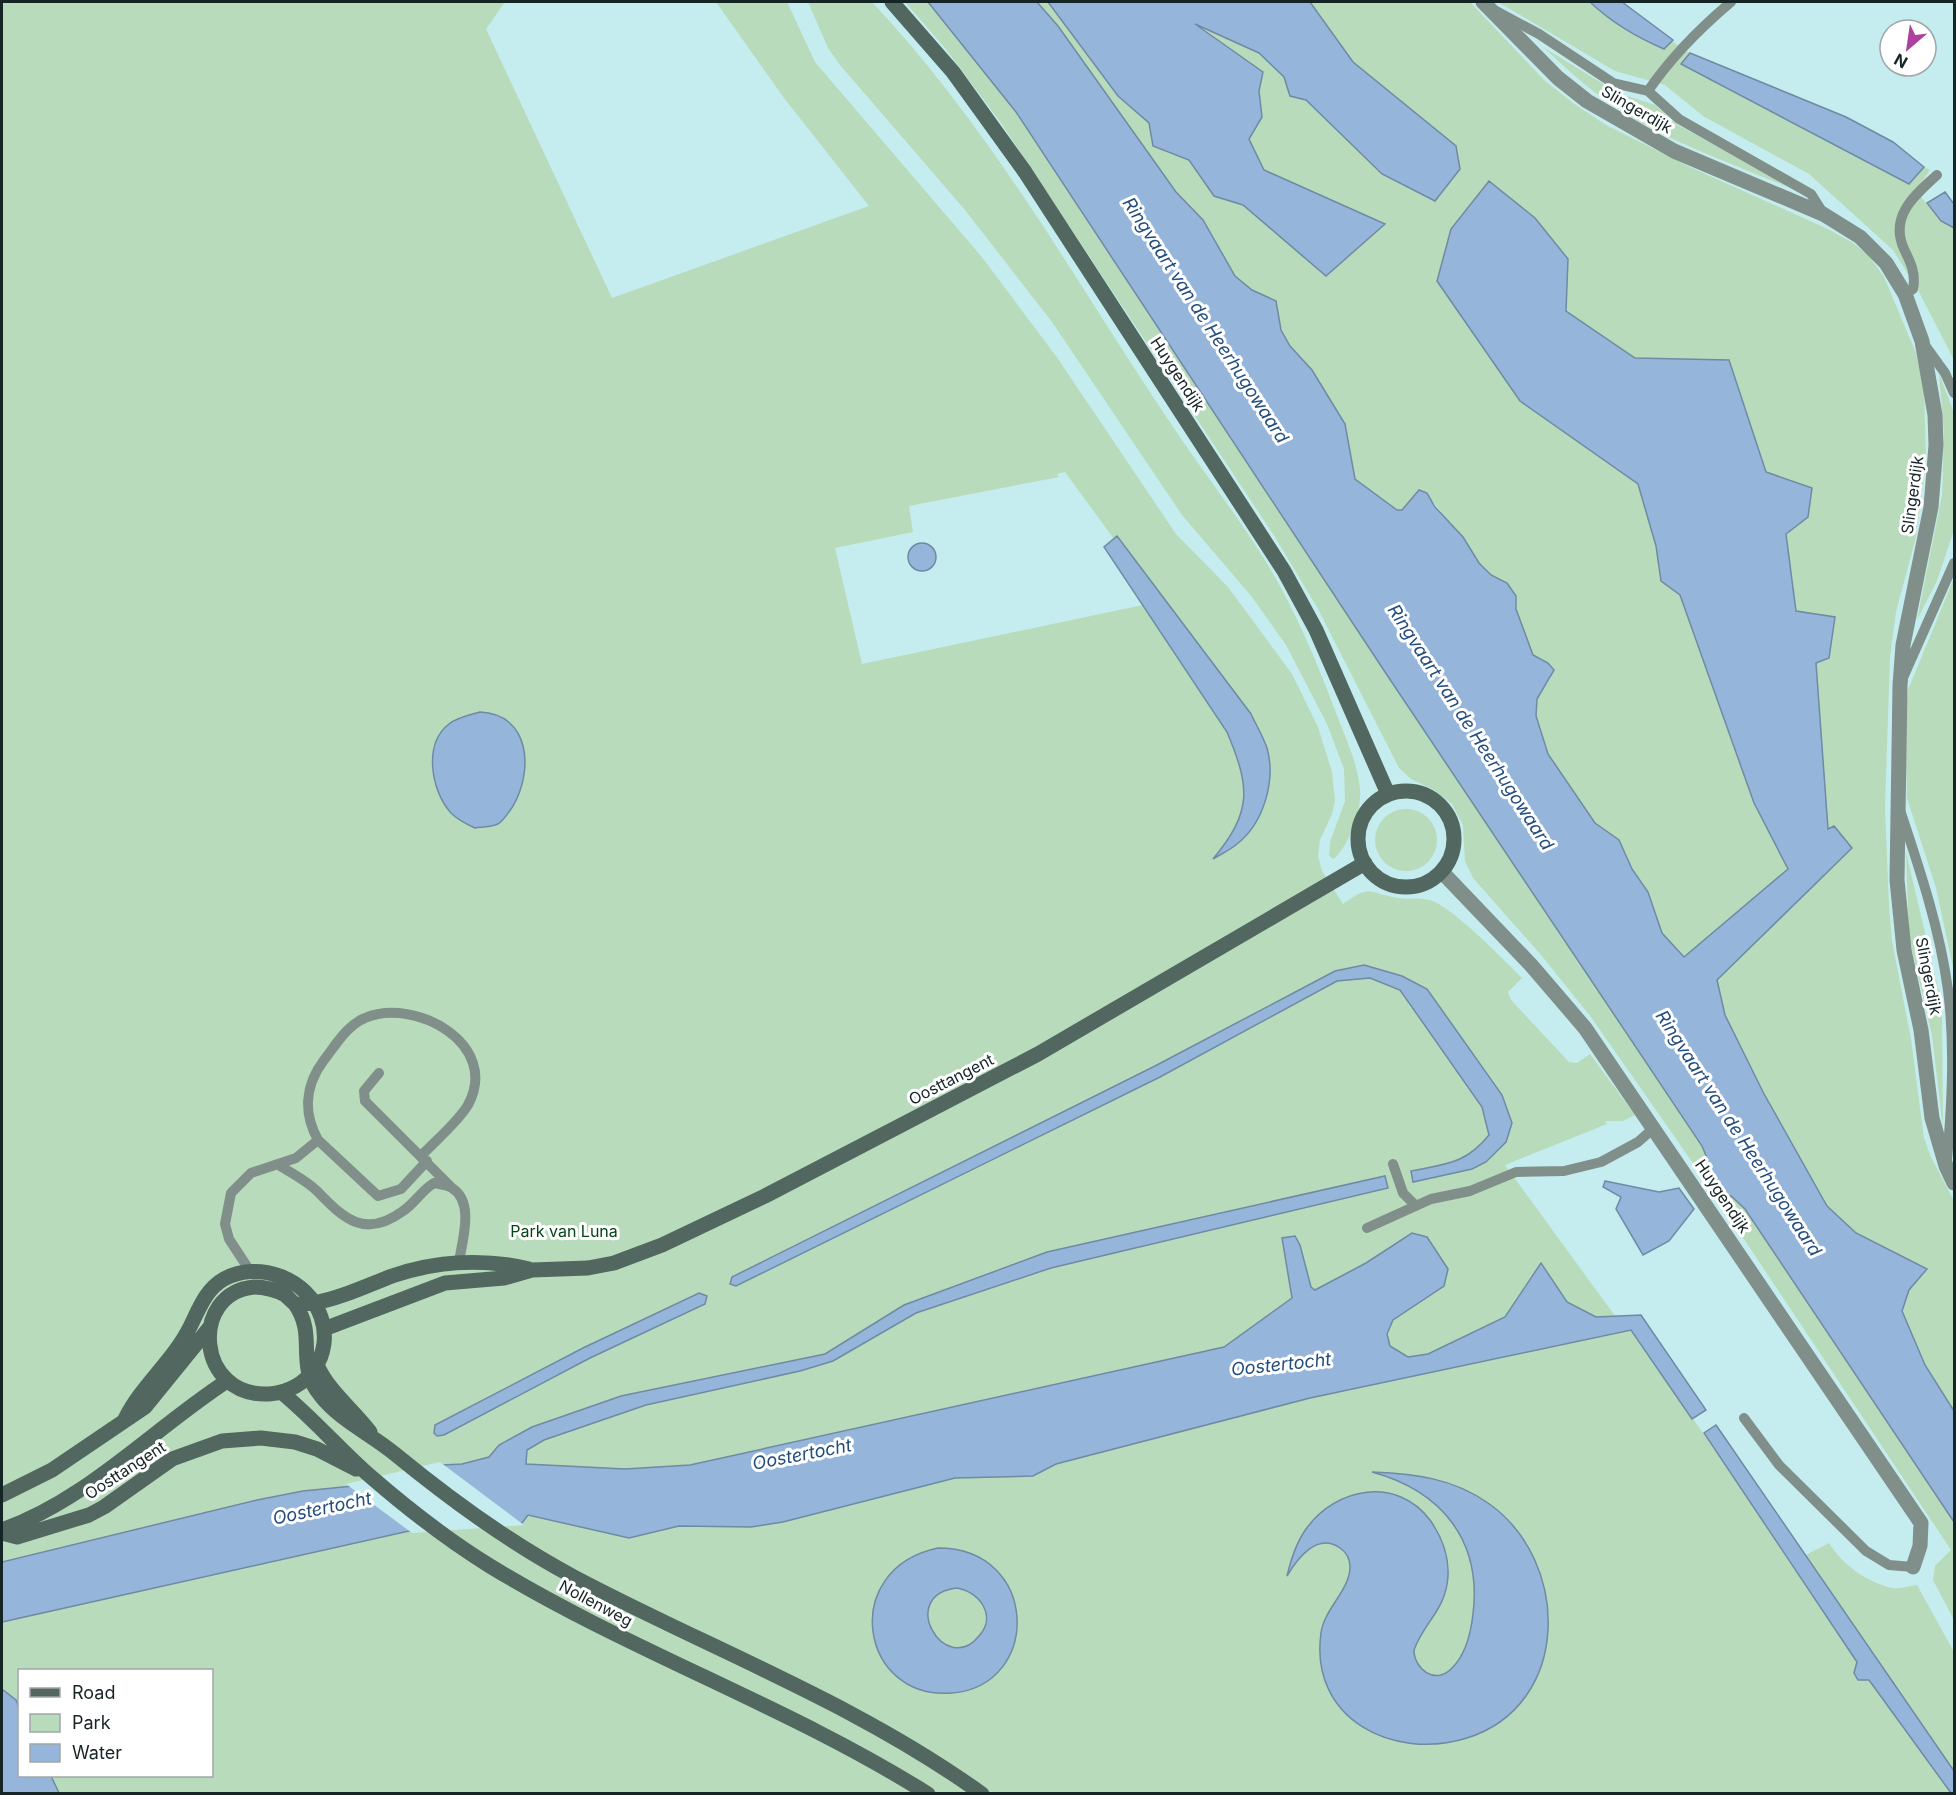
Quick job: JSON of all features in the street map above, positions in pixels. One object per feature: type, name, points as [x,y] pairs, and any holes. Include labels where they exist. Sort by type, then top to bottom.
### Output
[{"type":"main road","name":"Huygendijk","points":[[892,2],[953,72],[1024,172],[1284,571],[1321,641],[1388,794]]},
{"type":"main road","points":[[1403,790],[1417,791],[1430,797],[1446,812],[1454,831],[1454,846],[1450,860],[1442,872],[1420,885],[1401,886],[1383,881],[1365,863],[1359,843],[1361,823],[1367,811],[1388,794],[1403,790]]},
{"type":"main road","name":"Oosttangent","points":[[324,1329],[445,1282],[504,1278],[532,1270],[588,1268],[614,1263],[662,1245],[765,1196],[1038,1054],[1365,863]]},
{"type":"main road","name":"Oosttangent","points":[[296,1304],[314,1303],[340,1297],[395,1275],[428,1266],[459,1262],[508,1264],[532,1270]]},
{"type":"main road","points":[[125,1419],[134,1400],[156,1377],[190,1328],[211,1289],[223,1280],[250,1271],[274,1274],[289,1280],[314,1303],[322,1317],[324,1329],[317,1365],[308,1379],[281,1392],[254,1393],[227,1381],[216,1368],[210,1353],[210,1327]]},
{"type":"main road","points":[[2,1495],[52,1470],[145,1407],[210,1327],[223,1303],[242,1290],[255,1287],[270,1289],[284,1294],[296,1304],[307,1332],[308,1379]]},
{"type":"main road","name":"Nollenweg","points":[[317,1365],[335,1393],[357,1413],[371,1435]]},
{"type":"main road","name":"Nollenweg","points":[[308,1379],[330,1407],[348,1422],[371,1435],[502,1535],[604,1593],[868,1721],[982,1794]]},
{"type":"main road","name":"Oosttangent","points":[[2,1531],[36,1516],[88,1484],[227,1381]]},
{"type":"main road","name":"Nollenweg","points":[[281,1392],[370,1476],[459,1544],[513,1579],[596,1624],[782,1713],[896,1774],[928,1794]]},
{"type":"main road","name":"Oosttangent","points":[[2,1531],[17,1537],[82,1518],[104,1507],[172,1459],[222,1441],[261,1438],[295,1442],[317,1449],[370,1476]]},
{"type":"street","name":"Slingerdijk","points":[[1486,4],[1558,78],[1587,101],[1641,134],[1823,214],[1860,237],[1886,263],[1905,294],[1922,341],[1935,415],[1936,473],[1905,628],[1900,685],[1897,880],[1904,950],[1921,1030],[1932,1118],[1946,1166],[1954,1183]]},
{"type":"street","name":"Huygendijk","points":[[1442,872],[1531,965],[1585,1028],[1655,1127],[1921,1523],[1920,1546],[1913,1567]]},
{"type":"lane","points":[[1648,91],[1668,62],[1703,25],[1731,2]]},
{"type":"lane","points":[[1486,4],[1539,34],[1613,83],[1648,91],[1679,120],[1811,194],[1823,214]]},
{"type":"lane","points":[[1905,294],[1912,289],[1915,276],[1901,241],[1900,216],[1912,197],[1937,175]]},
{"type":"lane","points":[[1922,341],[1945,373],[1954,393]]},
{"type":"lane","points":[[1900,685],[1910,667],[1954,563]]},
{"type":"lane","points":[[1898,804],[1920,872],[1948,991],[1953,1091],[1946,1166]]},
{"type":"lane","points":[[386,1012],[421,1016],[447,1029],[465,1046],[475,1068],[475,1086],[467,1106],[401,1189],[378,1196],[318,1140],[307,1112],[313,1074],[344,1034],[363,1018],[386,1012]]},
{"type":"lane","points":[[379,1073],[364,1091],[364,1101],[461,1196],[465,1213],[459,1262]]},
{"type":"lane","points":[[1367,1228],[1431,1199],[1470,1191],[1516,1172],[1564,1171],[1601,1162],[1638,1142],[1655,1127]]},
{"type":"lane","points":[[250,1271],[228,1239],[225,1224],[226,1208],[234,1187],[251,1173],[296,1158],[318,1140]]},
{"type":"lane","points":[[1394,1164],[1403,1193],[1416,1206]]},
{"type":"lane","points":[[279,1165],[316,1190],[327,1205],[346,1219],[362,1224],[373,1224],[404,1211],[423,1190],[434,1183],[452,1187]]},
{"type":"lane","points":[[1744,1418],[1779,1465],[1866,1551],[1889,1565],[1913,1567]]},
{"type":"green space","name":"Park van Luna","points":[[2,2],[505,2],[486,29],[612,298],[869,206],[784,98],[716,2],[787,2],[815,62],[981,256],[1056,356],[1176,534],[1228,587],[1292,674],[1318,727],[1332,772],[1335,801],[1332,814],[1320,840],[1318,856],[1322,871],[1343,904],[1370,891],[1398,898],[1426,899],[1445,908],[1480,937],[1522,978],[1508,992],[1511,1000],[1569,1062],[1577,1063],[1590,1054],[1635,1115],[1623,1121],[1605,1121],[1607,1124],[1505,1165],[1626,1331],[1631,1330],[1954,1793],[51,1793],[43,1777],[213,1777],[213,1669],[18,1669],[18,1723],[2,1698]],"holes":[[[1065,472],[1114,539],[1117,536],[1251,714],[1181,664],[1143,605],[862,664],[835,548],[913,532],[909,506],[1059,477],[1057,474]]]},
{"type":"green space","points":[[808,2],[872,2],[913,48],[989,147],[1172,425],[1263,557],[1294,613],[1312,653],[1357,770],[1360,798],[1357,817],[1345,845],[1334,859],[1329,856],[1330,842],[1345,801],[1344,769],[1327,724],[1286,645],[1252,597],[1182,515],[1052,322],[965,210],[840,65],[828,48]]},
{"type":"green space","points":[[905,2],[928,2],[1016,112],[1383,669],[1702,1146],[1707,1158],[1704,1179],[1591,1017],[1541,955],[1473,878],[1465,861],[1463,825],[1452,804],[1434,790],[1411,779],[1399,768],[1318,609],[1275,537],[1001,123],[945,48]]},
{"type":"green space","points":[[1037,2],[1048,2],[1118,96],[1149,123],[1153,146],[1189,160],[1214,196],[1243,205],[1326,275],[1385,224],[1264,170],[1249,139],[1262,117],[1259,91],[1263,72],[1191,21],[1259,53],[1284,77],[1290,96],[1306,100],[1382,174],[1456,146],[1353,62],[1310,2],[1470,2],[1544,80],[1606,125],[1690,167],[1830,230],[1853,243],[1869,256],[1884,277],[1916,353],[1924,389],[1926,462],[1916,537],[1896,612],[1890,657],[1885,808],[1889,906],[1892,941],[1911,1039],[1924,1138],[1931,1157],[1954,1201],[1954,1411],[1925,1365],[1902,1311],[1909,1290],[1927,1269],[1856,1233],[1827,1206],[1763,1092],[1725,1015],[1716,980],[1852,848],[1828,830],[1816,662],[1829,658],[1796,612],[1786,534],[1808,517],[1766,472],[1729,360],[1635,358],[1566,311],[1568,259],[1489,181],[1451,229],[1437,281],[1520,401],[1638,484],[1656,546],[1661,580],[1680,595],[1754,803],[1788,869],[1684,957],[1662,933],[1648,892],[1632,869],[1619,840],[1595,823],[1548,754],[1536,716],[1537,698],[1551,678],[1548,663],[1533,655],[1516,609],[1516,596],[1507,583],[1491,575],[1479,563],[1432,500],[1418,490],[1402,510],[1397,510],[1355,479],[1345,424],[1312,370],[1290,346],[1281,330],[1276,301],[1252,290],[1235,276],[1203,220],[1176,192],[1058,26]]},
{"type":"green space","points":[[1498,2],[1612,2],[1690,53],[1681,64],[1909,183],[1924,167],[1930,170],[1916,191],[1941,221],[1954,228],[1954,360],[1919,292],[1893,250],[1809,174],[1703,116],[1665,85],[1615,71]]},
{"type":"green space","points":[[1543,47],[1618,93],[1655,105],[1676,124],[1807,195],[1682,143],[1635,119],[1595,93]]},
{"type":"green space","points":[[1939,373],[1954,413],[1954,530],[1937,581],[1917,620],[1942,495],[1944,434]]},
{"type":"green space","points":[[1954,578],[1954,972],[1936,888],[1907,798],[1905,720],[1908,690]]},
{"type":"green space","points":[[1406,809],[1418,811],[1428,818],[1435,828],[1437,840],[1435,852],[1428,862],[1418,869],[1406,871],[1394,869],[1384,862],[1377,852],[1375,840],[1377,828],[1384,818],[1394,811]]},
{"type":"green space","points":[[1906,852],[1942,1005],[1943,1128],[1932,1036],[1909,936]]},
{"type":"green space","points":[[1712,1191],[1731,1196],[1745,1209],[1954,1522],[1954,1620],[1933,1580],[1935,1566],[1951,1550]]},
{"type":"green space","points":[[1829,1543],[1856,1572],[1874,1582],[1893,1588],[1917,1585],[1954,1652],[1954,1771],[1806,1555]]},
{"type":"water","name":"Ringvaart van de Heerhugowaard","points":[[928,2],[1037,2],[1058,26],[1176,192],[1203,220],[1235,276],[1252,290],[1276,301],[1281,330],[1290,346],[1312,370],[1345,424],[1355,479],[1397,510],[1402,510],[1419,490],[1427,493],[1435,507],[1463,537],[1479,563],[1491,575],[1507,583],[1516,596],[1516,609],[1533,655],[1548,663],[1554,670],[1537,699],[1536,716],[1548,754],[1595,823],[1619,840],[1632,869],[1648,892],[1662,933],[1684,957],[1788,869],[1754,803],[1680,595],[1661,581],[1656,546],[1638,484],[1520,401],[1437,281],[1451,229],[1489,181],[1535,218],[1568,259],[1566,311],[1635,358],[1729,360],[1766,472],[1812,488],[1808,517],[1786,534],[1796,611],[1835,617],[1829,658],[1816,663],[1828,829],[1834,826],[1852,848],[1717,980],[1725,1015],[1763,1092],[1827,1206],[1856,1233],[1927,1269],[1909,1290],[1902,1311],[1925,1365],[1954,1411],[1954,1522],[1745,1209],[1731,1196],[1712,1191],[1704,1179],[1707,1158],[1702,1146],[1383,669],[1016,112]]},
{"type":"water","points":[[1048,2],[1310,2],[1353,62],[1456,146],[1460,169],[1435,201],[1382,174],[1306,100],[1290,96],[1284,77],[1259,53],[1195,24],[1263,72],[1259,91],[1262,117],[1249,139],[1264,170],[1385,224],[1326,276],[1243,205],[1214,196],[1189,160],[1153,146],[1149,123],[1118,96]]},
{"type":"water","points":[[1590,2],[1622,2],[1673,40],[1664,49],[1616,23]]},
{"type":"water","points":[[1690,53],[1846,117],[1893,142],[1924,167],[1909,184],[1681,64]]},
{"type":"water","points":[[1945,192],[1954,204],[1954,228],[1941,221],[1927,203]]},
{"type":"water","points":[[1117,536],[1251,714],[1267,748],[1269,787],[1261,813],[1246,835],[1234,846],[1213,859],[1235,827],[1244,798],[1235,751],[1227,732],[1104,547]]},
{"type":"water","points":[[922,543],[932,547],[936,557],[932,567],[922,571],[912,567],[908,557],[912,547]]},
{"type":"water","points":[[480,712],[497,715],[509,722],[518,733],[525,761],[520,792],[506,816],[498,824],[475,828],[456,818],[444,804],[435,780],[433,755],[441,733],[449,724]]},
{"type":"water","points":[[1364,965],[1402,976],[1427,989],[1502,1095],[1512,1123],[1506,1142],[1486,1162],[1472,1169],[1413,1182],[1411,1171],[1454,1161],[1480,1145],[1489,1135],[1482,1107],[1400,990],[1370,978],[1337,981],[1160,1077],[736,1286],[730,1284],[732,1277],[1155,1066],[1335,971]]},
{"type":"water","name":"Oostertocht","points":[[1385,1176],[1388,1188],[1051,1268],[916,1313],[833,1361],[800,1371],[646,1405],[544,1440],[527,1450],[526,1464],[625,1469],[690,1465],[1224,1347],[1292,1298],[1282,1238],[1295,1236],[1300,1245],[1311,1287],[1315,1290],[1366,1263],[1412,1233],[1427,1237],[1448,1269],[1444,1286],[1393,1320],[1387,1334],[1390,1346],[1408,1357],[1428,1354],[1505,1317],[1541,1263],[1567,1302],[1596,1317],[1641,1315],[1706,1410],[1692,1419],[1631,1330],[1310,1398],[1056,1464],[1033,1476],[955,1478],[783,1522],[751,1527],[679,1526],[629,1538],[528,1515],[522,1523],[409,1531],[2,1622],[2,1562],[257,1500],[303,1491],[353,1486],[489,1457],[499,1445],[532,1427],[621,1396],[825,1354],[904,1305],[1047,1252]]},
{"type":"water","points":[[1605,1181],[1659,1192],[1679,1188],[1694,1209],[1669,1241],[1643,1255],[1616,1209],[1621,1197],[1603,1187]]},
{"type":"water","points":[[699,1293],[707,1296],[705,1304],[590,1358],[444,1435],[437,1436],[434,1433],[435,1425],[583,1348]]},
{"type":"water","points":[[1716,1425],[1954,1771],[1954,1793],[1951,1793],[1869,1680],[1858,1680],[1854,1673],[1857,1662],[1704,1433]]},
{"type":"water","points":[[1372,1472],[1433,1479],[1474,1495],[1488,1503],[1515,1528],[1534,1560],[1546,1594],[1548,1630],[1542,1664],[1526,1696],[1501,1721],[1467,1738],[1439,1744],[1411,1743],[1385,1738],[1362,1726],[1342,1710],[1328,1689],[1321,1663],[1321,1633],[1323,1624],[1349,1575],[1350,1567],[1346,1554],[1332,1544],[1316,1545],[1302,1555],[1287,1576],[1294,1551],[1302,1534],[1319,1515],[1333,1504],[1350,1496],[1367,1492],[1384,1492],[1401,1497],[1416,1506],[1434,1526],[1444,1546],[1448,1568],[1443,1598],[1418,1640],[1414,1650],[1415,1657],[1421,1669],[1432,1675],[1445,1674],[1456,1664],[1466,1643],[1473,1614],[1474,1588],[1471,1564],[1463,1542],[1452,1523],[1437,1506],[1419,1492]]},
{"type":"water","points":[[938,1548],[972,1554],[996,1570],[1011,1592],[1017,1618],[1014,1644],[1002,1667],[981,1685],[952,1693],[921,1690],[897,1677],[881,1656],[873,1631],[874,1605],[885,1581],[906,1561]],"holes":[[[957,1588],[965,1590],[979,1600],[986,1613],[986,1621],[979,1636],[966,1646],[953,1647],[941,1641],[932,1630],[928,1617],[930,1604],[939,1594]]]},
{"type":"water","points":[[2,1689],[16,1700],[18,1705],[18,1777],[51,1777],[59,1793],[2,1793]]},
{"type":"pier","points":[[440,1462],[524,1525],[412,1533],[346,1484]]}]
